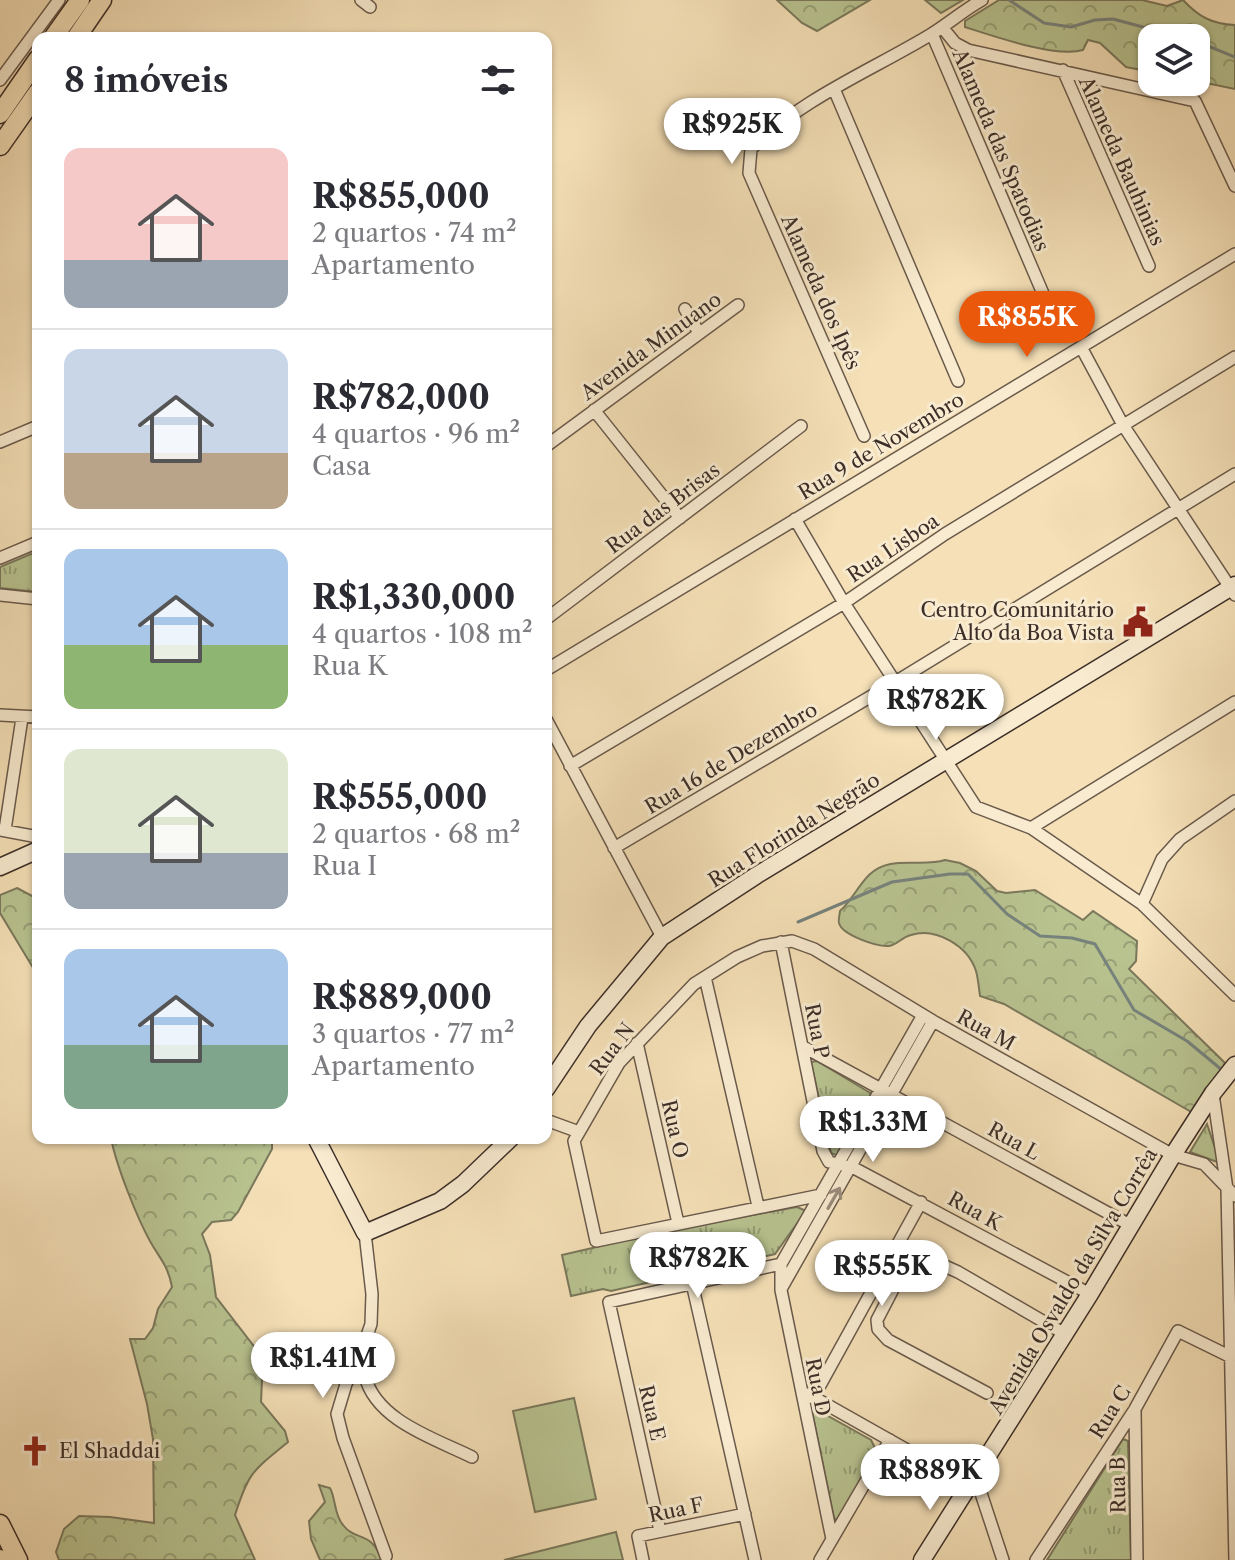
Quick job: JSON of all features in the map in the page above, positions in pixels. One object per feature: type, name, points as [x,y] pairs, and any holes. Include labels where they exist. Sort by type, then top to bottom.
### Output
[{"type":"main road","points":[[50,32],[80,0]]},
{"type":"main road","points":[[80,32],[102,0]]},
{"type":"main road","points":[[0,114],[32,68]]},
{"type":"main road","points":[[0,146],[32,101]]},
{"type":"main road","points":[[0,1524],[18,1560]]},
{"type":"street","points":[[47,32],[59,0]]},
{"type":"street","name":"Alameda dos Ipês","points":[[864,436],[749,173],[751,149],[771,129],[979,2]]},
{"type":"street","points":[[937,30],[968,50],[1195,101],[1235,186]]},
{"type":"street","name":"Alameda das Spatodias","points":[[937,30],[1056,324]]},
{"type":"street","points":[[0,80],[12,63],[32,47]]},
{"type":"street","points":[[0,55],[12,63]]},
{"type":"street","name":"Alameda Bauhinias","points":[[1063,70],[1149,266]]},
{"type":"street","points":[[834,89],[958,381]]},
{"type":"street","name":"Rua 9 de Novembro","points":[[552,666],[1235,254]]},
{"type":"street","name":"Avenida Minuano","points":[[552,442],[738,305]]},
{"type":"street","points":[[685,309],[699,333]]},
{"type":"street","points":[[1081,347],[1123,425],[1234,589]]},
{"type":"street","name":"Rua Lisboa","points":[[570,766],[844,603],[945,534],[1235,357]]},
{"type":"street","points":[[594,410],[680,518]]},
{"type":"street","name":"Rua das Brisas","points":[[552,614],[801,426]]},
{"type":"street","points":[[0,442],[32,429]]},
{"type":"street","name":"Rua 16 de Dezembro","points":[[614,848],[897,681],[1235,474]]},
{"type":"street","points":[[795,519],[844,603],[976,807],[1031,828],[1142,904],[1235,995]]},
{"type":"street","points":[[0,558],[32,545]]},
{"type":"street","name":"Rua Florinda Negrão","points":[[552,1080],[588,1026],[662,937],[945,760],[1234,589]]},
{"type":"street","points":[[0,595],[32,598]]},
{"type":"street","points":[[1031,828],[1235,702]]},
{"type":"street","points":[[0,715],[32,717]]},
{"type":"street","points":[[22,718],[2,830],[32,836]]},
{"type":"street","points":[[552,731],[662,937]]},
{"type":"street","points":[[1142,904],[1162,859],[1180,839],[1235,801]]},
{"type":"street","points":[[0,867],[32,853]]},
{"type":"street","name":"Rua M","points":[[781,942],[792,941],[814,949],[928,1018],[1173,1155],[1204,1164],[1231,1192]]},
{"type":"street","name":"Rua N","points":[[579,1132],[619,1063],[694,984],[737,957],[781,942]]},
{"type":"street","name":"Rua P","points":[[781,942],[823,1151],[829,1162],[846,1166]]},
{"type":"street","points":[[705,977],[758,1206]]},
{"type":"street","points":[[781,1290],[846,1166],[880,1089],[928,1018]]},
{"type":"street","points":[[755,1560],[692,1283],[781,1264],[821,1195],[846,1166],[893,1095],[928,1018]]},
{"type":"street","name":"Rua O","points":[[637,1043],[678,1223]]},
{"type":"street","name":"Rua L","points":[[802,1046],[1130,1225]]},
{"type":"street","name":"Avenida Osvaldo da Silva Corrêa","points":[[922,1560],[1090,1294],[1173,1155],[1235,1065]]},
{"type":"street","points":[[1213,1093],[1231,1192],[1235,1560]]},
{"type":"street","points":[[552,1122],[579,1132],[574,1141],[596,1241],[821,1195]]},
{"type":"street","points":[[319,1144],[365,1233],[372,1294],[371,1324],[337,1414],[386,1556]]},
{"type":"street","points":[[365,1233],[440,1201],[463,1184],[505,1144]]},
{"type":"street","name":"Rua K","points":[[846,1166],[921,1202],[1090,1294]]},
{"type":"street","points":[[813,1398],[921,1202]]},
{"type":"street","points":[[987,1393],[888,1340],[878,1329],[877,1320],[906,1264],[938,1263],[1065,1334]]},
{"type":"street","name":"Rua D","points":[[781,1264],[781,1290],[832,1539]]},
{"type":"street","name":"Rua E","points":[[660,1531],[609,1302],[692,1283]]},
{"type":"street","name":"Rua C","points":[[1036,1560],[1135,1409],[1178,1331],[1231,1357]]},
{"type":"street","points":[[362,1350],[365,1378],[377,1401],[402,1422],[472,1457]]},
{"type":"street","points":[[800,1389],[973,1482],[1003,1560]]},
{"type":"street","name":"Rua B","points":[[1135,1409],[1137,1560]]},
{"type":"street","points":[[820,1560],[890,1440]]},
{"type":"street","name":"Rua F","points":[[643,1560],[638,1536],[745,1514]]},
{"type":"green space","points":[[777,0],[870,0],[817,31],[802,23]]},
{"type":"green space","points":[[925,0],[963,0],[941,13]]},
{"type":"green space","points":[[999,0],[1142,0],[1167,6],[1183,0],[1206,18],[1235,25],[1235,89],[1210,84],[1210,24],[1138,24],[1138,69],[1126,67],[1100,43],[1088,40],[1083,50],[1057,51],[1024,45],[965,27],[965,21]]},
{"type":"green space","points":[[32,554],[32,591],[0,588],[0,567]]},
{"type":"green space","points":[[945,860],[976,871],[997,891],[1035,890],[1083,920],[1093,911],[1137,941],[1136,961],[1129,969],[1225,1063],[1193,1113],[1004,1004],[980,996],[972,962],[950,941],[921,933],[884,946],[861,939],[842,927],[840,911],[877,869],[896,863]]},
{"type":"green space","points":[[17,888],[32,896],[32,966],[0,913],[0,895]]},
{"type":"green space","points":[[817,1061],[872,1094],[839,1156],[831,1153],[811,1062]]},
{"type":"green space","points":[[1207,1124],[1220,1163],[1190,1152]]},
{"type":"green space","points":[[112,1144],[272,1144],[238,1212],[231,1220],[212,1222],[202,1234],[210,1255],[216,1297],[260,1354],[265,1365],[261,1402],[285,1431],[288,1442],[254,1473],[244,1489],[235,1515],[255,1560],[59,1560],[56,1552],[64,1529],[79,1516],[154,1523],[153,1439],[130,1339],[145,1339],[172,1287],[117,1162]]},
{"type":"green space","points":[[797,1207],[806,1211],[775,1254],[611,1291],[603,1289],[571,1296],[562,1255],[679,1228]]},
{"type":"green space","points":[[574,1398],[596,1499],[535,1512],[513,1411]]},
{"type":"green space","points":[[812,1411],[819,1411],[871,1440],[877,1452],[837,1520],[834,1518]]},
{"type":"green space","points":[[1123,1439],[1128,1441],[1131,1560],[1047,1560]]},
{"type":"green space","points":[[319,1485],[330,1488],[340,1521],[348,1530],[372,1543],[380,1560],[320,1560],[311,1539],[309,1521],[325,1502]]},
{"type":"green space","points":[[616,1532],[623,1560],[504,1560]]},
{"type":"waterway","points":[[1009,0],[1044,23],[1071,27],[1113,19],[1138,26]]},
{"type":"waterway","points":[[1210,47],[1235,57]]},
{"type":"waterway","points":[[798,922],[892,882],[968,874],[1007,914],[1040,936],[1072,938],[1095,944],[1134,1010],[1187,1041],[1222,1070]]},
{"type":"place","name":"Centro Comunitário Alto da Boa Vista","points":[[1138,622]]},
{"type":"place","name":"El Shaddai","points":[[35,1451]]}]
